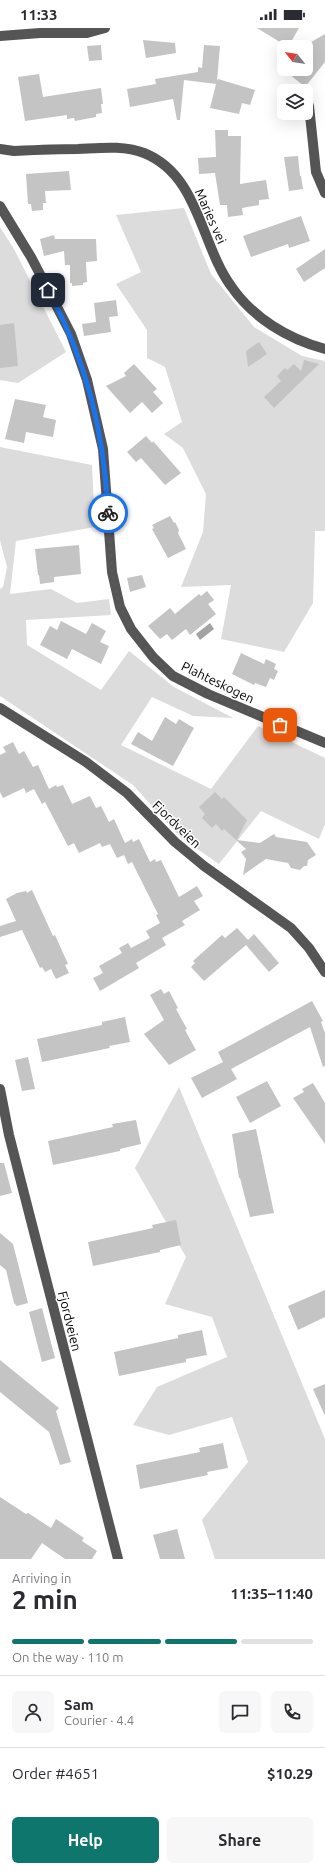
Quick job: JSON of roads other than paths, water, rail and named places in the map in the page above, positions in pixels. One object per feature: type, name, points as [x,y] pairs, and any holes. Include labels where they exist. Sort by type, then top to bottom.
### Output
[{"type":"street","points":[[0,36],[40,30],[87,33],[105,28]]},
{"type":"street","points":[[310,120],[316,172],[325,193]]},
{"type":"street","name":"Maries vei","points":[[0,149],[14,151],[118,147],[143,153],[162,162],[177,176],[190,197],[218,264],[231,287],[262,320],[298,340],[325,349]]},
{"type":"street","name":"Plahteskogen","points":[[0,206],[31,257],[71,334],[87,380],[105,465],[112,572],[120,607],[131,629],[153,657],[173,676],[208,694],[325,743]]},
{"type":"street","name":"Fjordveien","points":[[0,708],[86,762],[127,793],[175,842],[204,866],[291,928],[309,948],[325,972]]},
{"type":"street","name":"Fjordveien","points":[[0,1088],[11,1142],[118,1559]]}]
